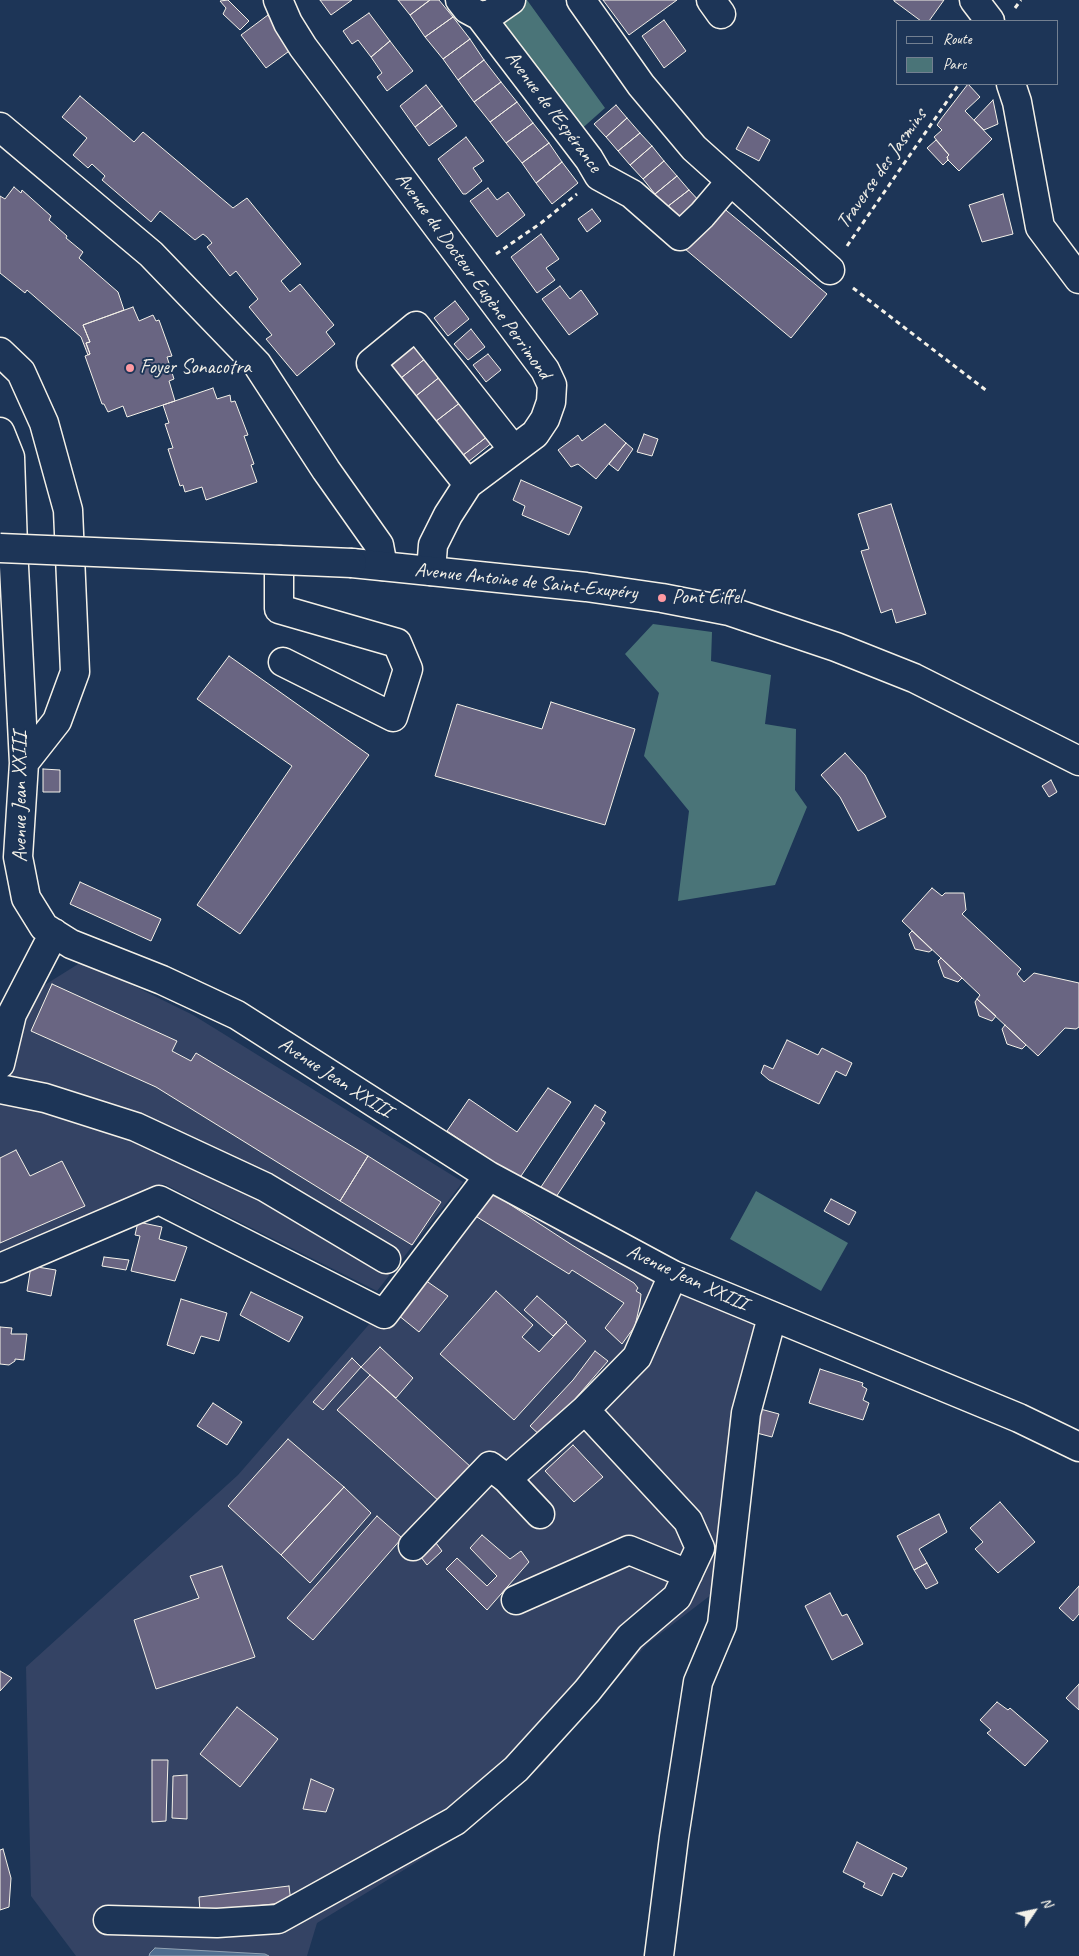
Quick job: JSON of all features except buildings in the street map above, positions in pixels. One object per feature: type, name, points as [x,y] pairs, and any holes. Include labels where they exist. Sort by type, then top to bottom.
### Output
[{"type":"street","name":"Avenue du Docteur Eugène Perrimond","points":[[278,0],[288,23],[303,46],[545,370],[552,385],[552,402],[545,419],[535,434],[468,484],[433,545],[431,571]]},
{"type":"street","points":[[470,8],[491,14],[511,0]]},
{"type":"street","points":[[581,0],[647,92],[694,148],[830,270]]},
{"type":"street","points":[[974,0],[989,20]]},
{"type":"street","name":"Avenue de l'Espérance","points":[[470,8],[589,159],[599,176],[632,194],[680,236],[702,215],[731,181]]},
{"type":"street","points":[[1011,85],[1017,102],[1040,226],[1079,279]]},
{"type":"street","points":[[0,127],[150,254],[257,364],[326,470],[379,545],[383,566]]},
{"type":"street","points":[[468,484],[371,363],[416,326],[513,449]]},
{"type":"street","points":[[0,352],[22,372],[44,423],[68,510],[75,672],[57,721],[24,763]]},
{"type":"street","name":"Avenue Jean XXIII","points":[[0,432],[10,457],[24,763],[18,857],[26,898],[44,927],[71,944],[162,980],[237,1015],[489,1176],[673,1275],[1019,1418],[1079,1447]]},
{"type":"street","name":"Avenue Antoine de Saint-Exupéry","points":[[0,548],[352,563],[595,588],[729,611],[836,647],[914,678],[1079,761]]},
{"type":"street","points":[[278,560],[279,609],[397,643],[408,669],[393,717],[283,662]]},
{"type":"street","points":[[0,1064],[12,1014],[54,933]]},
{"type":"street","points":[[0,1089],[45,1098],[136,1127],[264,1187],[386,1260]]},
{"type":"street","points":[[0,1268],[159,1200],[384,1314],[489,1176]]},
{"type":"street","points":[[507,1479],[585,1410],[637,1357],[673,1275]]},
{"type":"street","points":[[660,1956],[674,1837],[698,1682],[722,1625],[746,1413],[772,1317]]},
{"type":"street","points":[[108,1920],[216,1923],[278,1919],[455,1821],[516,1769],[587,1691],[630,1636],[677,1597],[700,1548],[688,1521],[585,1410]]},
{"type":"street","points":[[413,1546],[490,1466],[507,1479],[540,1514]]},
{"type":"street","points":[[516,1600],[629,1550],[688,1574]]},
{"type":"path","name":"Traverse des Jasmins","points":[[830,270],[958,85]]},
{"type":"path","points":[[472,271],[541,223],[599,176]]},
{"type":"path","points":[[830,270],[987,391]]},
{"type":"shaded area","points":[[83,961],[193,1015],[463,1182],[377,1291],[164,1184],[0,1252],[0,1013]]},
{"type":"shaded area","points":[[492,1183],[760,1326],[720,1588],[647,1644],[540,1767],[466,1832],[317,1923],[307,1956],[76,1956],[31,1896],[26,1667],[238,1475]]},
{"type":"shaded area","points":[[155,1948],[265,1954],[269,1956],[149,1956]]},
{"type":"green space","points":[[519,0],[527,0],[605,108],[578,132],[495,20]]},
{"type":"green space","points":[[653,624],[712,632],[711,661],[771,675],[765,724],[796,729],[795,790],[807,807],[775,885],[678,901],[689,811],[644,756],[659,693],[625,654]]},
{"type":"green space","points":[[756,1191],[848,1243],[821,1291],[730,1239]]},
{"type":"place","name":"Foyer Sonacotra","points":[[130,368]]},
{"type":"place","name":"Pont Eiffel","points":[[662,598]]}]
